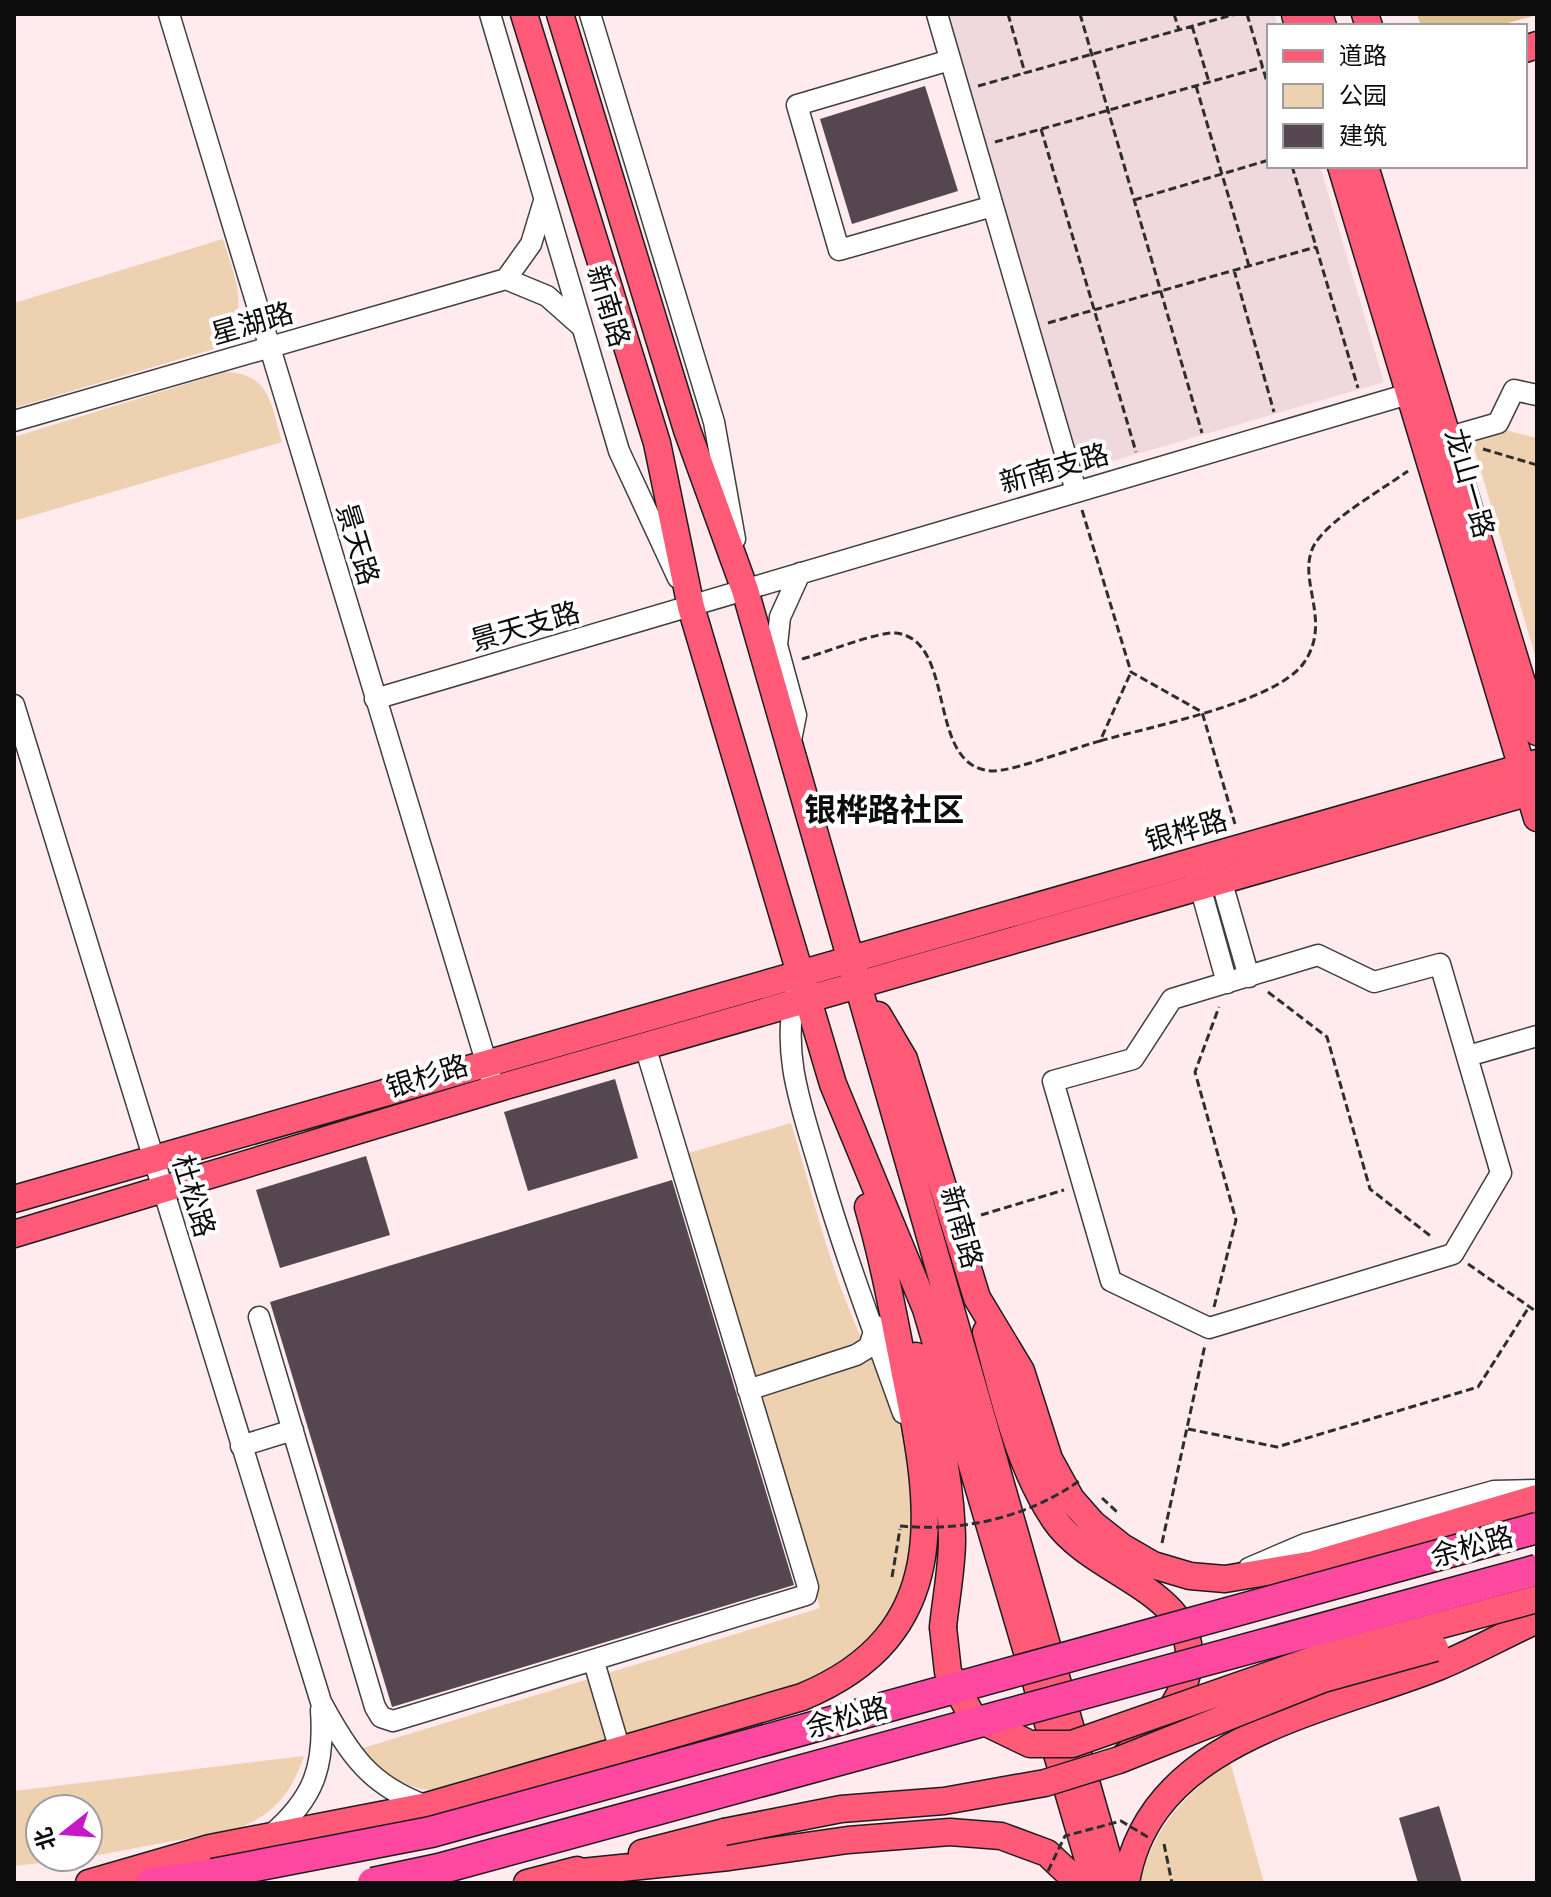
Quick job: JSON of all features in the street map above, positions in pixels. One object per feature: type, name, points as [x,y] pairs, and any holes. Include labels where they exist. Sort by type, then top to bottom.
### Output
[{"type":"highway","name":"余松路","points":[[151,1883],[431,1832],[1537,1528]]},
{"type":"highway","name":"余松路","points":[[373,1883],[439,1869],[1537,1570]]},
{"type":"main road","name":"新南路","points":[[524,14],[657,443],[691,607],[800,972],[801,1002],[926,1309],[1095,1883]]},
{"type":"main road","name":"新南路","points":[[560,14],[687,430],[745,590],[1115,1883]]},
{"type":"main road","name":"龙山一路","points":[[1342,168],[1422,390],[1449,437],[1537,732]]},
{"type":"main road","name":"龙山一路","points":[[1366,168],[1422,390],[1429,456],[1531,778],[1537,818]]},
{"type":"main road","name":"银桦路","points":[[859,984],[1207,870],[1242,847],[1531,778]]},
{"type":"main road","name":"银桦路","points":[[852,957],[1207,870],[1531,778]]},
{"type":"main road","name":"银杉路","points":[[14,1199],[852,957]]},
{"type":"main road","name":"银杉路","points":[[14,1234],[495,1089],[859,984]]},
{"type":"main road","points":[[859,984],[904,1059],[1028,1474],[1056,1521],[1093,1558],[1174,1611],[1185,1629],[1191,1655],[1185,1685],[1171,1711],[1151,1734],[1119,1760]]},
{"type":"main road","points":[[833,1084],[880,1250],[931,1403],[943,1453],[952,1543],[943,1627],[948,1672],[972,1716],[1030,1744],[1072,1744],[1318,1658],[1537,1599]]},
{"type":"main road","points":[[89,1883],[210,1848],[427,1806],[802,1697],[840,1681],[867,1661],[892,1632],[913,1593],[924,1548],[921,1461],[880,1250]]},
{"type":"main road","points":[[977,1298],[1021,1371],[1049,1459],[1071,1499],[1093,1524],[1122,1547],[1153,1565],[1190,1576],[1225,1579],[1314,1564],[1537,1498]]},
{"type":"main road","points":[[527,1883],[724,1832],[841,1809],[958,1799],[1045,1783],[1119,1760],[1323,1679],[1537,1620]]},
{"type":"main road","points":[[1126,1883],[1133,1850],[1154,1811],[1178,1785],[1212,1758],[1251,1735],[1439,1666],[1537,1620]]},
{"type":"main road","points":[[562,1874],[729,1857],[848,1840],[950,1832],[1001,1836],[1047,1853],[1079,1883]]},
{"type":"street","name":"景天路","points":[[169,14],[495,1089]]},
{"type":"street","name":"新南路","points":[[490,14],[619,451],[691,607]]},
{"type":"street","name":"新南路","points":[[590,14],[714,422],[745,590]]},
{"type":"street","points":[[937,14],[1076,491]]},
{"type":"street","points":[[950,60],[797,105],[839,250],[993,206]]},
{"type":"street","points":[[545,200],[531,244],[506,279],[547,296],[582,327]]},
{"type":"street","name":"星湖路","points":[[14,421],[506,279]]},
{"type":"street","name":"新南支路","points":[[691,607],[1422,390]]},
{"type":"street","points":[[1449,437],[1498,423],[1514,390],[1537,395]]},
{"type":"street","points":[[790,745],[796,715],[777,645],[780,617],[800,573]]},
{"type":"street","name":"景天支路","points":[[375,699],[691,607]]},
{"type":"street","name":"杜松路","points":[[14,705],[321,1702]]},
{"type":"street","points":[[1207,870],[1249,977]]},
{"type":"street","points":[[1207,870],[1227,983]]},
{"type":"street","points":[[1318,955],[1374,982],[1440,964],[1501,1173],[1453,1254],[1209,1328],[1111,1281],[1053,1081],[1133,1059],[1172,999],[1227,983],[1318,955]]},
{"type":"street","points":[[801,1002],[789,1042],[793,1077],[844,1252],[921,1461]]},
{"type":"street","points":[[1468,1056],[1537,1036]]},
{"type":"street","points":[[259,1317],[375,1707],[381,1717],[393,1721],[806,1595],[808,1587],[645,1046]]},
{"type":"street","points":[[748,1390],[856,1355],[869,1347],[875,1335],[880,1250]]},
{"type":"street","points":[[241,1446],[293,1430]]},
{"type":"street","points":[[1225,1579],[1320,1540],[1494,1491],[1537,1490]]},
{"type":"street","points":[[594,1662],[620,1750]]},
{"type":"street","points":[[321,1702],[343,1741],[375,1780],[396,1795],[427,1806]]},
{"type":"street","points":[[271,1835],[297,1812],[320,1764],[323,1738],[321,1702]]},
{"type":"path","points":[[1008,14],[1025,73]]},
{"type":"path","points":[[1080,14],[1208,452]]},
{"type":"path","points":[[1174,14],[1179,30]]},
{"type":"path","points":[[959,91],[1236,14]]},
{"type":"path","points":[[1247,14],[1267,82]]},
{"type":"path","points":[[1192,26],[1209,82]]},
{"type":"path","points":[[976,147],[1263,67]]},
{"type":"path","points":[[1196,86],[1249,266]]},
{"type":"path","points":[[1041,129],[1142,471]]},
{"type":"path","points":[[1134,200],[1267,161]]},
{"type":"path","points":[[1293,168],[1364,407]]},
{"type":"path","points":[[1029,328],[1316,247]]},
{"type":"path","points":[[1234,270],[1280,431]]},
{"type":"path","points":[[1474,430],[1479,448],[1537,465]]},
{"type":"path","points":[[783,665],[893,633],[910,638],[926,649],[955,745],[972,766],[994,771],[1272,690],[1302,666],[1316,639],[1317,607],[1308,566],[1315,544],[1335,525],[1429,456]]},
{"type":"path","points":[[1076,491],[1131,672],[1100,741]]},
{"type":"path","points":[[1131,672],[1202,712],[1242,847]]},
{"type":"path","points":[[1249,977],[1327,1037],[1370,1189],[1453,1254],[1537,1312]]},
{"type":"path","points":[[1155,1541],[1163,1543],[1209,1328],[1236,1220],[1195,1072],[1227,983]]},
{"type":"path","points":[[981,1215],[1083,1185]]},
{"type":"path","points":[[1188,1429],[1277,1447],[1478,1387],[1529,1307]]},
{"type":"path","points":[[890,1586],[900,1526],[965,1528],[1029,1509],[1060,1495],[1082,1479],[1122,1517]]},
{"type":"path","points":[[1048,1871],[1065,1836],[1121,1821],[1151,1839]]},
{"type":"path","points":[[1163,1836],[1172,1883]]},
{"type":"green space","points":[[223,239],[237,284],[238,310],[226,335],[214,349],[14,408],[14,303]]},
{"type":"green space","points":[[225,372],[252,378],[260,385],[271,404],[282,442],[14,521],[14,437]]},
{"type":"green space","points":[[1466,420],[1537,438],[1537,662],[1532,645]]},
{"type":"green space","points":[[791,1123],[844,1297],[884,1381],[911,1473],[914,1537],[909,1568],[899,1598],[883,1627],[836,1675],[439,1790],[405,1784],[360,1749],[820,1608],[685,1154]]},
{"type":"green space","points":[[304,1756],[280,1801],[250,1823],[237,1829],[104,1854],[104,1793],[24,1793],[24,1865],[14,1866],[14,1791]]},
{"type":"green space","points":[[1230,1761],[1264,1883],[1141,1883],[1162,1829],[1199,1786]]},
{"type":"shaded area","points":[[948,14],[1274,14],[1277,24],[1267,24],[1267,168],[1321,168],[1384,382],[1082,470]]},
{"type":"shaded area","points":[[1417,14],[1537,14],[1504,24],[1420,24]]},
{"type":"building","points":[[925,86],[958,191],[852,224],[820,119]]},
{"type":"building","points":[[615,1079],[638,1158],[528,1191],[504,1112]]},
{"type":"building","points":[[366,1156],[390,1235],[280,1268],[256,1190]]},
{"type":"building","points":[[672,1180],[794,1585],[392,1707],[270,1302]]},
{"type":"building","points":[[1439,1806],[1462,1883],[1418,1883],[1399,1818]]},
{"type":"district","name":"银桦路社区","points":[[884,810]]}]
